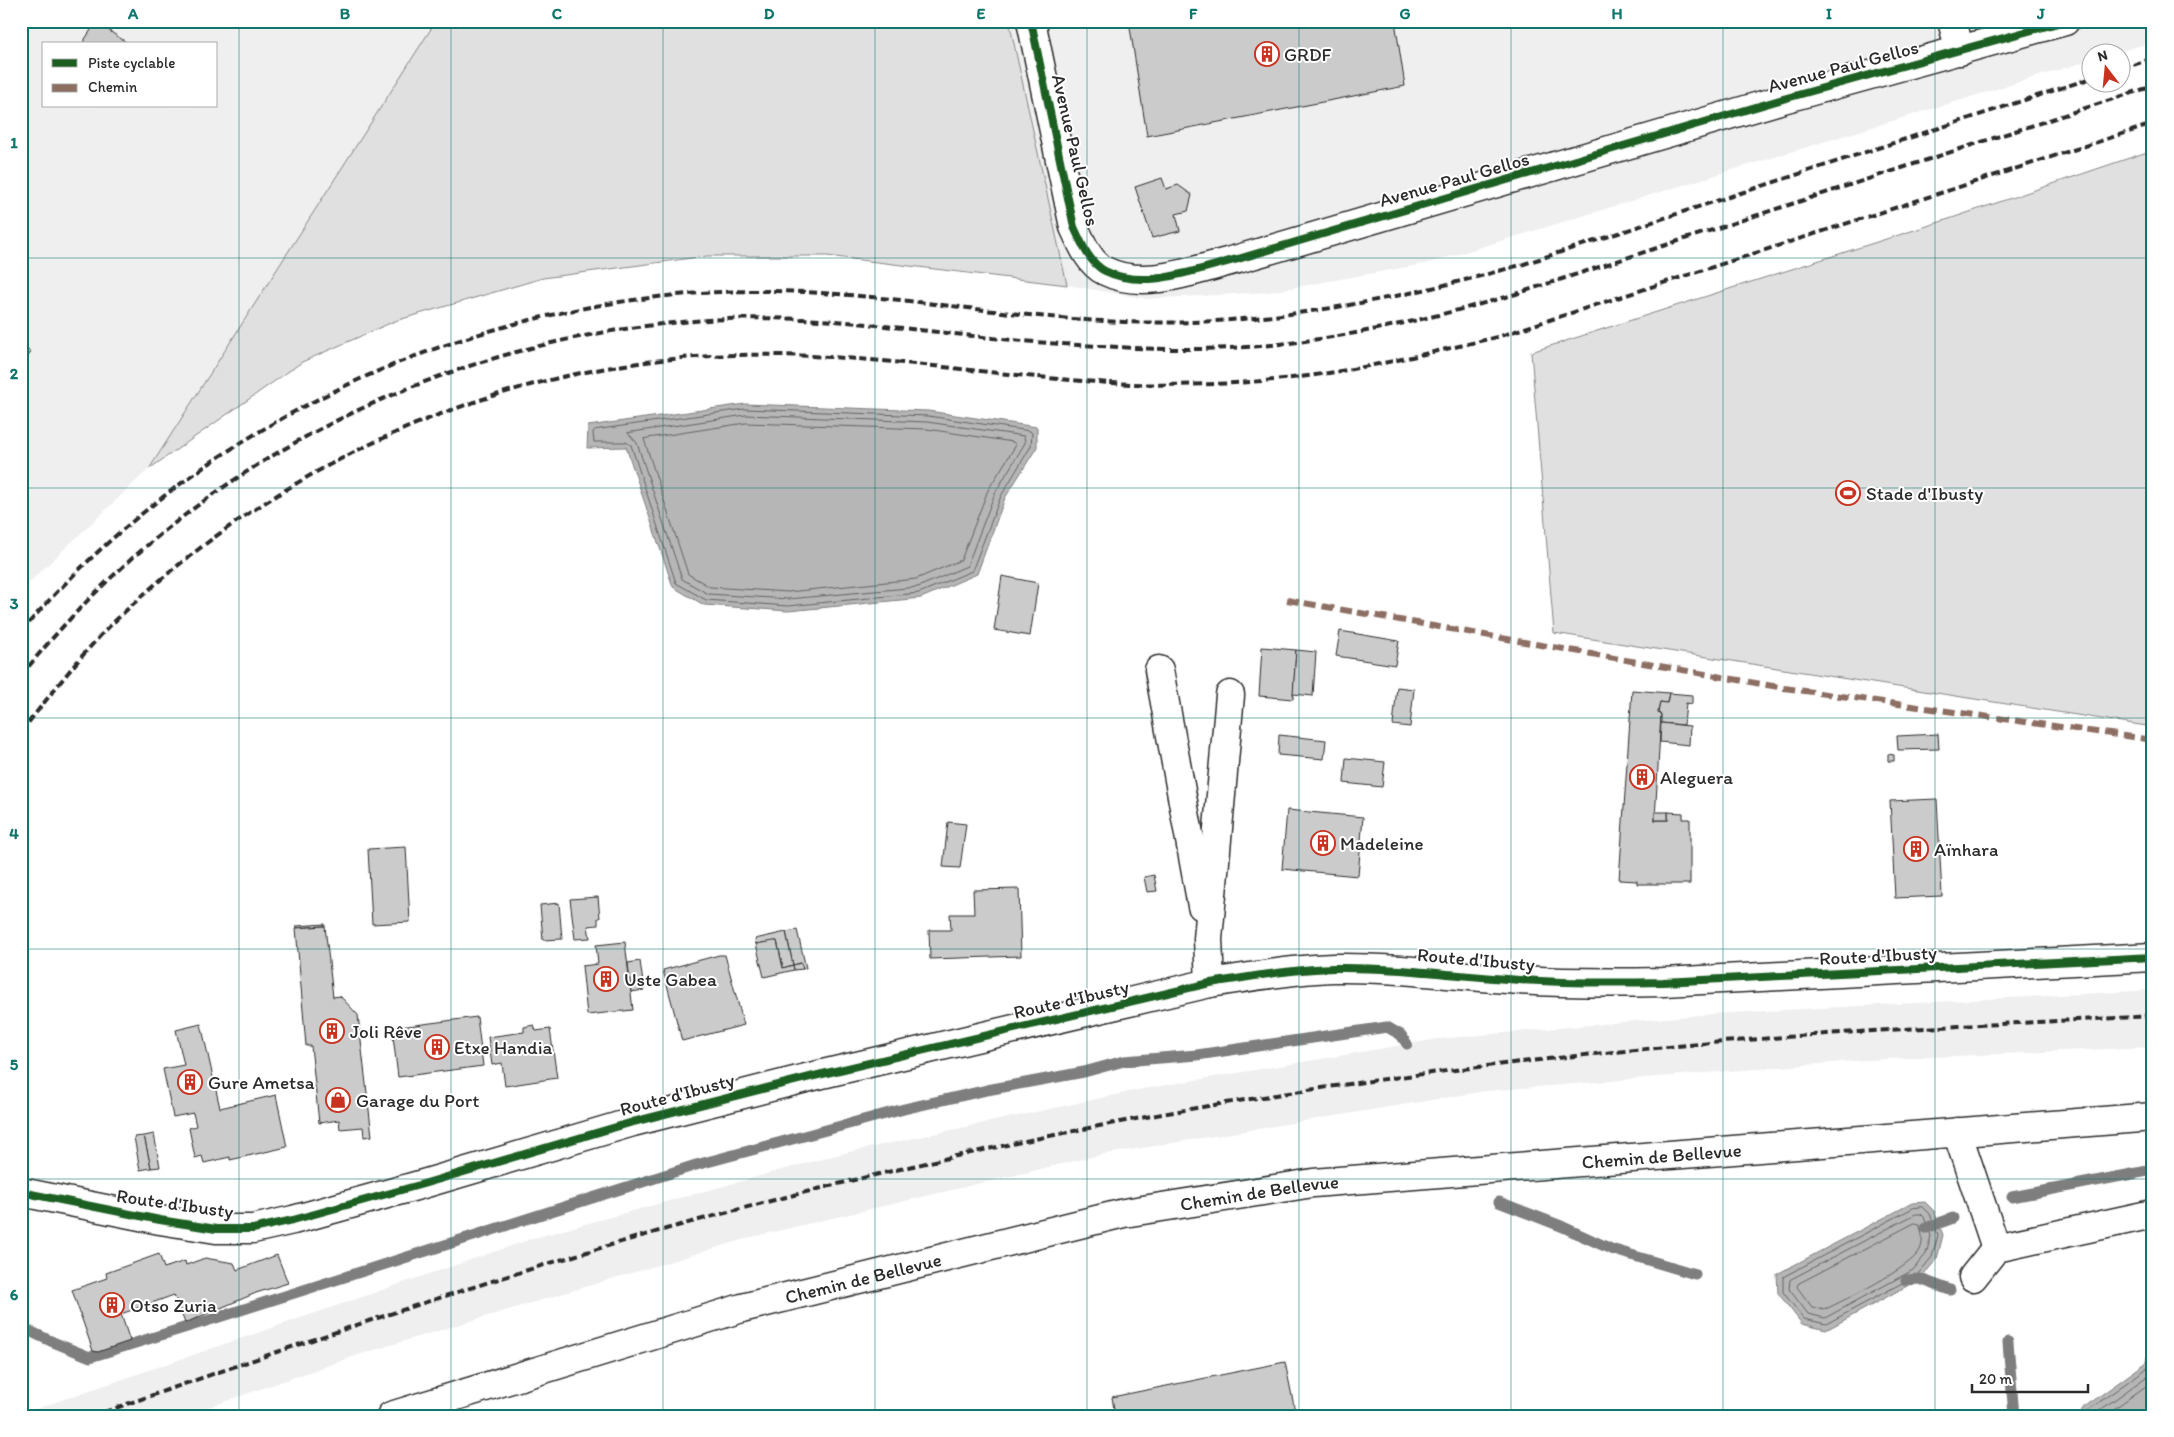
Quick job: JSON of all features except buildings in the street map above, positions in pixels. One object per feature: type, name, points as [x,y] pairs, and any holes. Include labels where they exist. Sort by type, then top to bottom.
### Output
[{"type":"street","name":"Avenue Paul Gellos","points":[[1031,21],[1074,227],[1088,256],[1104,271],[1132,280],[1170,276],[1238,258],[1783,100],[2065,21]]},
{"type":"street","points":[[1952,21],[1960,51]]},
{"type":"street","points":[[1159,670],[1208,940],[1210,983]]},
{"type":"street","points":[[1208,940],[1230,695]]},
{"type":"street","name":"Route d'Ibusty","points":[[21,1192],[160,1220],[216,1229],[252,1229],[293,1220],[423,1184],[633,1122],[814,1076],[1210,983],[1270,974],[1333,968],[1425,971],[1519,980],[1663,982],[2153,958]]},
{"type":"street","name":"Chemin de Bellevue","points":[[391,1416],[742,1308],[1124,1213],[1313,1183],[2153,1116]]},
{"type":"street","points":[[1957,1132],[1996,1248]]},
{"type":"street","points":[[1973,1277],[1996,1248],[2153,1214]]},
{"type":"shaded area","points":[[21,21],[2153,21],[2153,42],[2132,48],[2132,42],[2082,42],[2082,63],[1429,263],[1269,292],[1147,299],[1067,285],[827,256],[707,256],[543,278],[395,321],[302,362],[149,469],[21,590]]},
{"type":"shaded area","points":[[436,21],[1009,21],[1067,285],[827,256],[707,256],[543,278],[395,321],[302,362],[149,469]]},
{"type":"shaded area","name":"Stade d'Ibusty","points":[[2153,150],[2153,727],[1554,633],[1531,352],[1949,219]]},
{"type":"shaded area","points":[[2153,990],[2153,1047],[1867,1060],[1486,1091],[1100,1155],[752,1237],[361,1354],[183,1416],[21,1416],[21,1414],[534,1238],[840,1154],[1143,1089],[1438,1039],[1711,1014]]},
{"type":"water","points":[[745,404],[928,411],[1037,427],[1037,447],[1005,498],[977,574],[921,598],[788,611],[704,605],[673,587],[626,447],[587,448],[588,426]]},
{"type":"water","points":[[1925,1202],[1934,1211],[1943,1235],[1937,1259],[1920,1279],[1826,1330],[1802,1324],[1778,1293],[1777,1274],[1912,1203]]},
{"type":"water","points":[[2153,1323],[2153,1416],[2079,1416],[2083,1408],[2147,1362]]},
{"type":"waterway","points":[[21,1327],[90,1357],[696,1165],[904,1109],[987,1090],[1084,1072],[1124,1061],[1197,1055],[1387,1027],[1401,1035],[1407,1044]]},
{"type":"waterway","points":[[2012,1197],[2153,1170]]},
{"type":"waterway","points":[[1499,1202],[1561,1226],[1611,1249],[1695,1274]]},
{"type":"waterway","points":[[1926,1228],[1953,1218]]},
{"type":"waterway","points":[[1906,1280],[1920,1279],[1950,1290]]},
{"type":"waterway","points":[[2008,1342],[2014,1416]]},
{"type":"railway","points":[[2132,65],[2153,58]]},
{"type":"railway","points":[[21,632],[93,557],[173,490],[259,432],[351,383],[448,344],[548,316],[650,298],[754,291],[847,295],[1032,315],[1125,322],[1226,320],[1277,316],[1327,309],[1426,289],[1524,264],[2082,81]]},
{"type":"railway","points":[[21,676],[95,593],[179,520],[270,457],[369,405],[472,365],[580,337],[690,321],[820,320],[1024,341],[1165,349],[1230,348],[1339,336],[1410,322],[1516,294],[2153,86]]},
{"type":"railway","points":[[21,732],[78,661],[115,621],[180,564],[250,513],[324,468],[402,430],[483,399],[566,376],[651,361],[738,355],[836,357],[1033,377],[1131,384],[1194,385],[1237,383],[1325,374],[1399,360],[1497,337],[2153,124]]},
{"type":"railway","points":[[93,1416],[238,1365],[457,1292],[677,1226],[858,1179],[979,1151],[1162,1114],[1314,1089],[1466,1068],[1696,1044],[1915,1028],[2153,1016]]},
{"type":"marked path","points":[[1287,600],[1784,688],[2153,740]]},
{"type":"cycle path","points":[[1031,21],[1074,227],[1086,252],[1094,263],[1105,271],[1121,277],[1137,279],[1171,276],[1238,259],[1783,99],[2065,21]]},
{"type":"cycle path","points":[[21,1192],[160,1220],[216,1229],[253,1229],[293,1220],[423,1184],[633,1122],[814,1076],[1210,983],[1288,972],[1357,968],[1537,981],[1663,982],[2153,957]]},
{"type":"place","name":"GRDF","points":[[1267,54]]},
{"type":"place","name":"Stade d'Ibusty","points":[[1848,493]]},
{"type":"place","name":"Aleguera","points":[[1642,777]]},
{"type":"place","name":"Madeleine","points":[[1323,843]]},
{"type":"place","name":"Aïnhara","points":[[1916,849]]},
{"type":"place","name":"Uste Gabea","points":[[606,979]]},
{"type":"place","name":"Joli Rêve","points":[[332,1031]]},
{"type":"place","name":"Etxe Handia","points":[[437,1047]]},
{"type":"place","name":"Gure Ametsa","points":[[190,1082]]},
{"type":"place","name":"Garage du Port","points":[[338,1100]]},
{"type":"place","name":"Otso Zuria","points":[[112,1305]]}]
